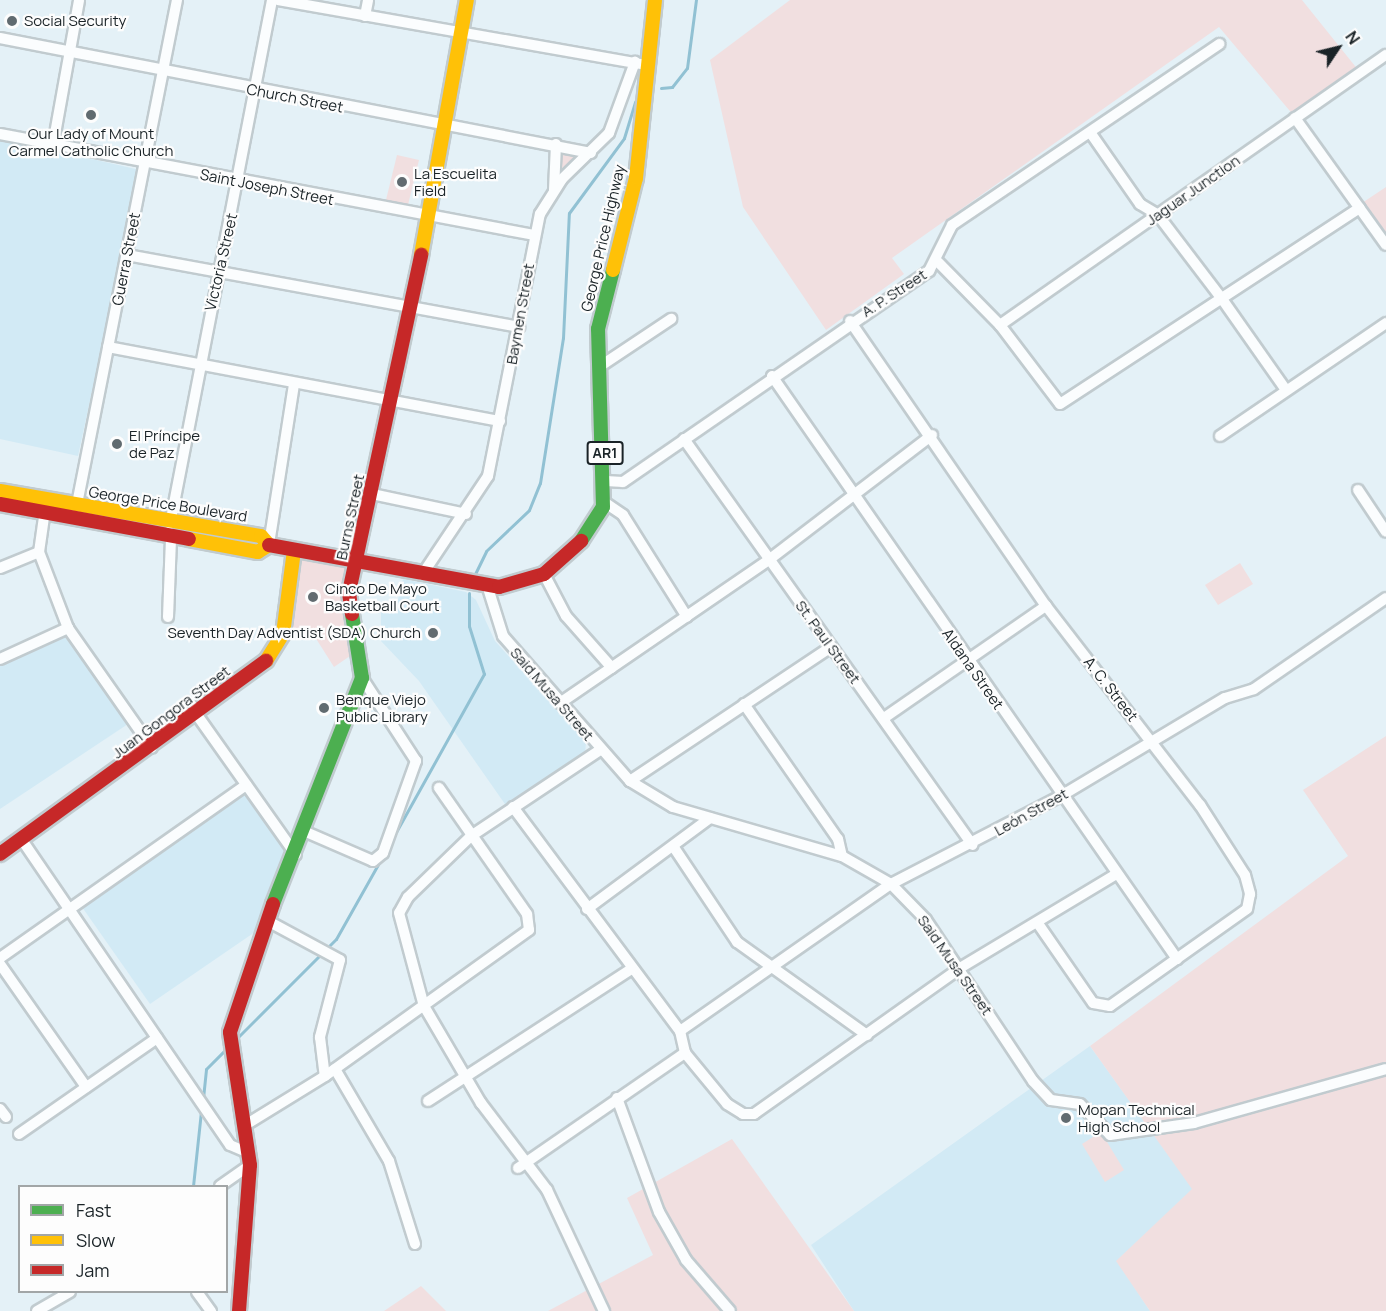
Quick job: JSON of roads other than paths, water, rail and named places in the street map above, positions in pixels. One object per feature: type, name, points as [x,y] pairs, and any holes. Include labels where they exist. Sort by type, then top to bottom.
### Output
[{"type":"main road","name":"Burns Street","points":[[362,678],[348,608],[407,309],[429,218],[444,126],[463,34],[467,0]]},
{"type":"main road","name":"George Price Highway","points":[[268,545],[357,565],[488,588],[544,574],[585,540],[604,502],[606,481],[597,368],[598,328],[636,178],[650,66],[655,0]]},
{"type":"main road","name":"George Price Boulevard","points":[[0,491],[46,506],[171,531],[261,536],[268,545]]},
{"type":"main road","name":"George Price Boulevard","points":[[0,504],[46,506]]},
{"type":"main road","name":"Juan Gongora Street","points":[[0,854],[152,748],[269,659],[283,634],[294,551]]},
{"type":"main road","points":[[239,1311],[249,1159],[247,1124],[230,1039],[266,920],[306,832],[362,678]]},
{"type":"street","points":[[53,145],[79,0]]},
{"type":"street","name":"Guerra Street","points":[[75,512],[177,0]]},
{"type":"street","name":"Victoria Street","points":[[168,617],[171,531],[199,365],[217,272],[239,182],[272,0]]},
{"type":"street","points":[[278,0],[650,66]]},
{"type":"street","points":[[365,16],[368,0]]},
{"type":"street","name":"Church Street","points":[[0,38],[163,73],[444,126],[556,144],[591,153]]},
{"type":"street","name":"A. P. Street","points":[[606,481],[623,482],[850,321],[938,262],[941,238],[952,225],[1075,140],[1092,135],[1219,44]]},
{"type":"street","name":"Jaguar Junction","points":[[1000,326],[1386,55]]},
{"type":"street","name":"Baymen Street","points":[[422,576],[466,514],[488,476],[519,327],[534,235],[554,190],[591,153],[615,122],[634,62]]},
{"type":"street","points":[[1295,118],[1386,245]]},
{"type":"street","name":"Saint Joseph Street","points":[[0,134],[429,218],[534,235]]},
{"type":"street","points":[[1092,135],[1140,204],[1158,215],[1222,299],[1286,390]]},
{"type":"street","points":[[554,190],[556,144]]},
{"type":"street","points":[[938,262],[1000,326],[1060,404],[1360,208]]},
{"type":"street","points":[[127,255],[407,309],[519,327]]},
{"type":"street","points":[[597,368],[671,319]]},
{"type":"street","name":"A. C. Street","points":[[850,321],[932,435],[1046,606],[1200,805],[1245,875],[1250,894],[1247,909],[1110,1006],[1093,1003],[1039,925]]},
{"type":"street","points":[[1220,436],[1386,323]]},
{"type":"street","points":[[108,347],[390,403],[500,420]]},
{"type":"street","name":"Aldana Street","points":[[772,376],[852,496],[1115,875],[1178,959]]},
{"type":"street","points":[[268,545],[294,385]]},
{"type":"street","points":[[560,703],[770,559],[932,435]]},
{"type":"street","name":"St. Paul Street","points":[[684,438],[973,845]]},
{"type":"street","points":[[1358,490],[1386,532]]},
{"type":"street","points":[[372,494],[466,514]]},
{"type":"street","points":[[604,502],[623,514],[687,617]]},
{"type":"street","points":[[46,506],[39,552],[68,627],[152,748]]},
{"type":"street","points":[[0,568],[39,552]]},
{"type":"street","points":[[544,574],[566,616],[612,668]]},
{"type":"street","name":"Said Musa Street","points":[[488,588],[503,636],[600,750],[630,781],[673,807],[842,856],[891,884],[926,920],[960,968],[1033,1082],[1051,1100],[1080,1104],[1110,1136],[1194,1123],[1386,1069]]},
{"type":"street","name":"León Street","points":[[680,1031],[776,968],[891,884],[973,845],[1061,796],[1225,698],[1254,689],[1386,598]]},
{"type":"street","points":[[884,718],[969,663],[1046,606]]},
{"type":"street","points":[[0,659],[68,627]]},
{"type":"street","points":[[630,781],[831,647]]},
{"type":"street","points":[[306,832],[374,861],[383,853],[416,761],[362,678]]},
{"type":"street","points":[[744,704],[838,839],[842,856]]},
{"type":"street","points":[[197,715],[296,855]]},
{"type":"street","points":[[600,750],[471,836],[408,897],[399,914],[424,1006],[481,1103],[528,1160],[604,1311]]},
{"type":"street","points":[[0,958],[67,907],[246,785]]},
{"type":"street","points":[[247,1124],[325,1076],[529,930],[526,914],[439,788]]},
{"type":"street","points":[[513,807],[631,969],[680,1031],[685,1053],[727,1104],[743,1114],[754,1114],[960,968],[1039,925],[1115,875]]},
{"type":"street","points":[[587,909],[675,849],[710,818]]},
{"type":"street","points":[[22,840],[230,1145],[249,1159],[221,1185]]},
{"type":"street","points":[[675,849],[737,942],[867,1035]]},
{"type":"street","points":[[266,920],[340,960],[320,1037],[325,1076]]},
{"type":"street","points":[[0,964],[86,1087]]},
{"type":"street","points":[[428,1101],[631,969]]},
{"type":"street","points":[[19,1134],[157,1038]]},
{"type":"street","points":[[518,1168],[685,1053]]},
{"type":"street","points":[[335,1069],[389,1161],[415,1244]]},
{"type":"street","points":[[617,1098],[659,1212],[686,1260],[730,1311]]},
{"type":"street","points":[[38,1311],[68,1293]]},
{"type":"street","points":[[198,1293],[211,1311]]},
{"type":"waterway","points":[[661,88],[672,87],[687,68],[696,0]]},
{"type":"waterway","points":[[475,574],[486,551],[529,510],[540,483],[563,338],[569,213],[624,138],[635,102]]},
{"type":"waterway","points":[[396,832],[484,674],[469,626],[469,593]]},
{"type":"waterway","points":[[236,1039],[336,939],[380,861]]},
{"type":"waterway","points":[[203,1098],[206,1069],[225,1050]]},
{"type":"waterway","points":[[193,1185],[201,1111]]},
{"type":"place","name":"Social Security","points":[[12,21]]},
{"type":"place","name":"Our Lady of Mount Carmel Catholic Church","points":[[91,115]]},
{"type":"place","name":"La Escuelita Field","points":[[402,182]]},
{"type":"place","name":"El Príncipe de Paz","points":[[117,444]]},
{"type":"place","name":"Cinco De Mayo Basketball Court","points":[[313,597]]},
{"type":"place","name":"Seventh Day Adventist (SDA) Church","points":[[433,633]]},
{"type":"place","name":"Benque Viejo Public Library","points":[[324,708]]},
{"type":"place","name":"Mopan Technical High School","points":[[1066,1118]]}]
